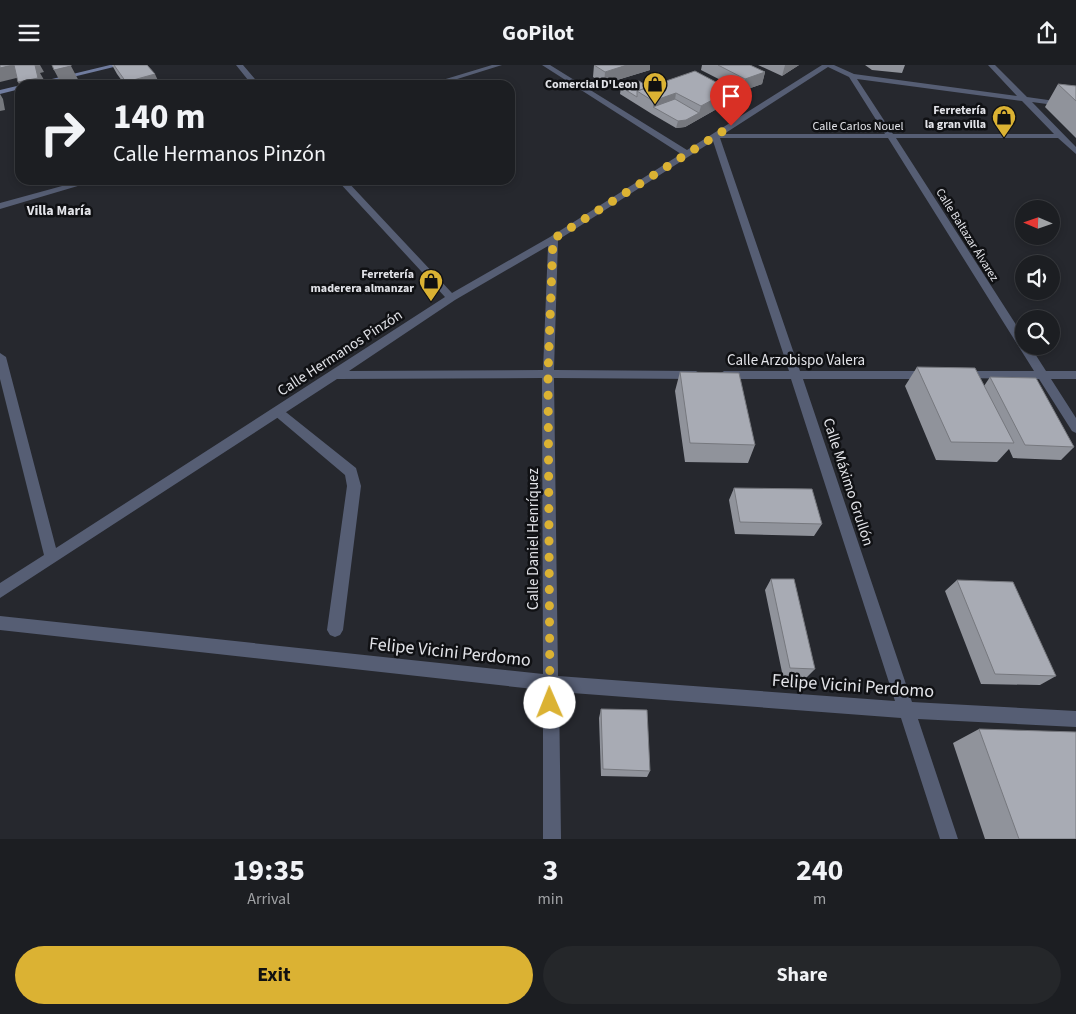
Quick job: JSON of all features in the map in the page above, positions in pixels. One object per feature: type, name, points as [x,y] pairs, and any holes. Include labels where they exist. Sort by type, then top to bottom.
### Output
[{"type":"main road","points":[[50,80],[100,67],[119,65]]},
{"type":"main road","points":[[0,92],[15,88]]},
{"type":"street","points":[[239,65],[252,80]]},
{"type":"street","points":[[447,80],[499,65]]},
{"type":"street","points":[[545,65],[687,154]]},
{"type":"street","points":[[827,65],[852,76],[1076,106]]},
{"type":"street","name":"Calle Hermanos Pinzón","points":[[0,591],[451,298],[553,239],[827,65]]},
{"type":"street","points":[[991,65],[1076,152]]},
{"type":"street","name":"Calle Baltazar Álvarez","points":[[852,76],[1076,429]]},
{"type":"street","name":"Calle Carlos Nouel","points":[[715,136],[1060,136]]},
{"type":"street","name":"Calle Máximo Grullón","points":[[715,136],[949,839]]},
{"type":"street","points":[[0,206],[76,185]]},
{"type":"street","points":[[346,185],[451,298]]},
{"type":"street","name":"Calle Daniel Henríquez","points":[[552,839],[548,374],[553,239]]},
{"type":"street","points":[[0,357],[51,557]]},
{"type":"street","name":"Calle Arzobispo Valera","points":[[335,375],[1076,375]]},
{"type":"street","points":[[278,412],[351,472],[354,486],[335,630]]},
{"type":"street","name":"Felipe Vicini Perdomo","points":[[0,623],[550,683],[905,710],[1076,719]]},
{"type":"building","points":[[0,65],[13,65],[0,68]]},
{"type":"building","points":[[14,65],[35,65],[38,78],[18,80]]},
{"type":"building","points":[[52,65],[71,65],[71,66],[54,70]]},
{"type":"building","points":[[114,65],[147,65],[155,74],[133,80],[125,80]]},
{"type":"building","points":[[594,65],[627,65],[605,72]]},
{"type":"building","points":[[718,65],[750,65],[765,72],[745,79]]},
{"type":"building","points":[[695,71],[731,90],[701,106],[676,93],[653,101],[637,91]]},
{"type":"building","points":[[639,81],[649,87],[637,91],[637,97],[621,87]]},
{"type":"building","points":[[1058,84],[1076,86],[1076,101]]},
{"type":"building","points":[[675,99],[699,113],[686,120],[678,121],[653,107]]},
{"type":"building","points":[[917,367],[975,368],[1014,443],[951,442]]},
{"type":"building","points":[[680,372],[739,373],[755,445],[690,443]]},
{"type":"building","points":[[990,377],[1036,378],[1074,447],[1025,445]]},
{"type":"building","points":[[734,488],[812,489],[822,524],[740,522]]},
{"type":"building","points":[[771,579],[794,579],[815,669],[790,668]]},
{"type":"building","points":[[957,580],[1013,582],[1056,676],[995,674]]},
{"type":"building","points":[[601,709],[647,710],[650,771],[603,769]]},
{"type":"building","points":[[979,729],[1076,732],[1076,839],[1019,839]]},
{"type":"place","name":"Comercial D'Leon","points":[[655,105]]},
{"type":"place","name":"Ferretería la gran villa","points":[[1004,138]]},
{"type":"place","name":"Ferretería maderera almanzar","points":[[431,302]]},
{"type":"district","name":"Villa María","points":[[59,211]]},
{"type":"route","points":[[550,703],[548,374],[553,239],[731,126]]}]
